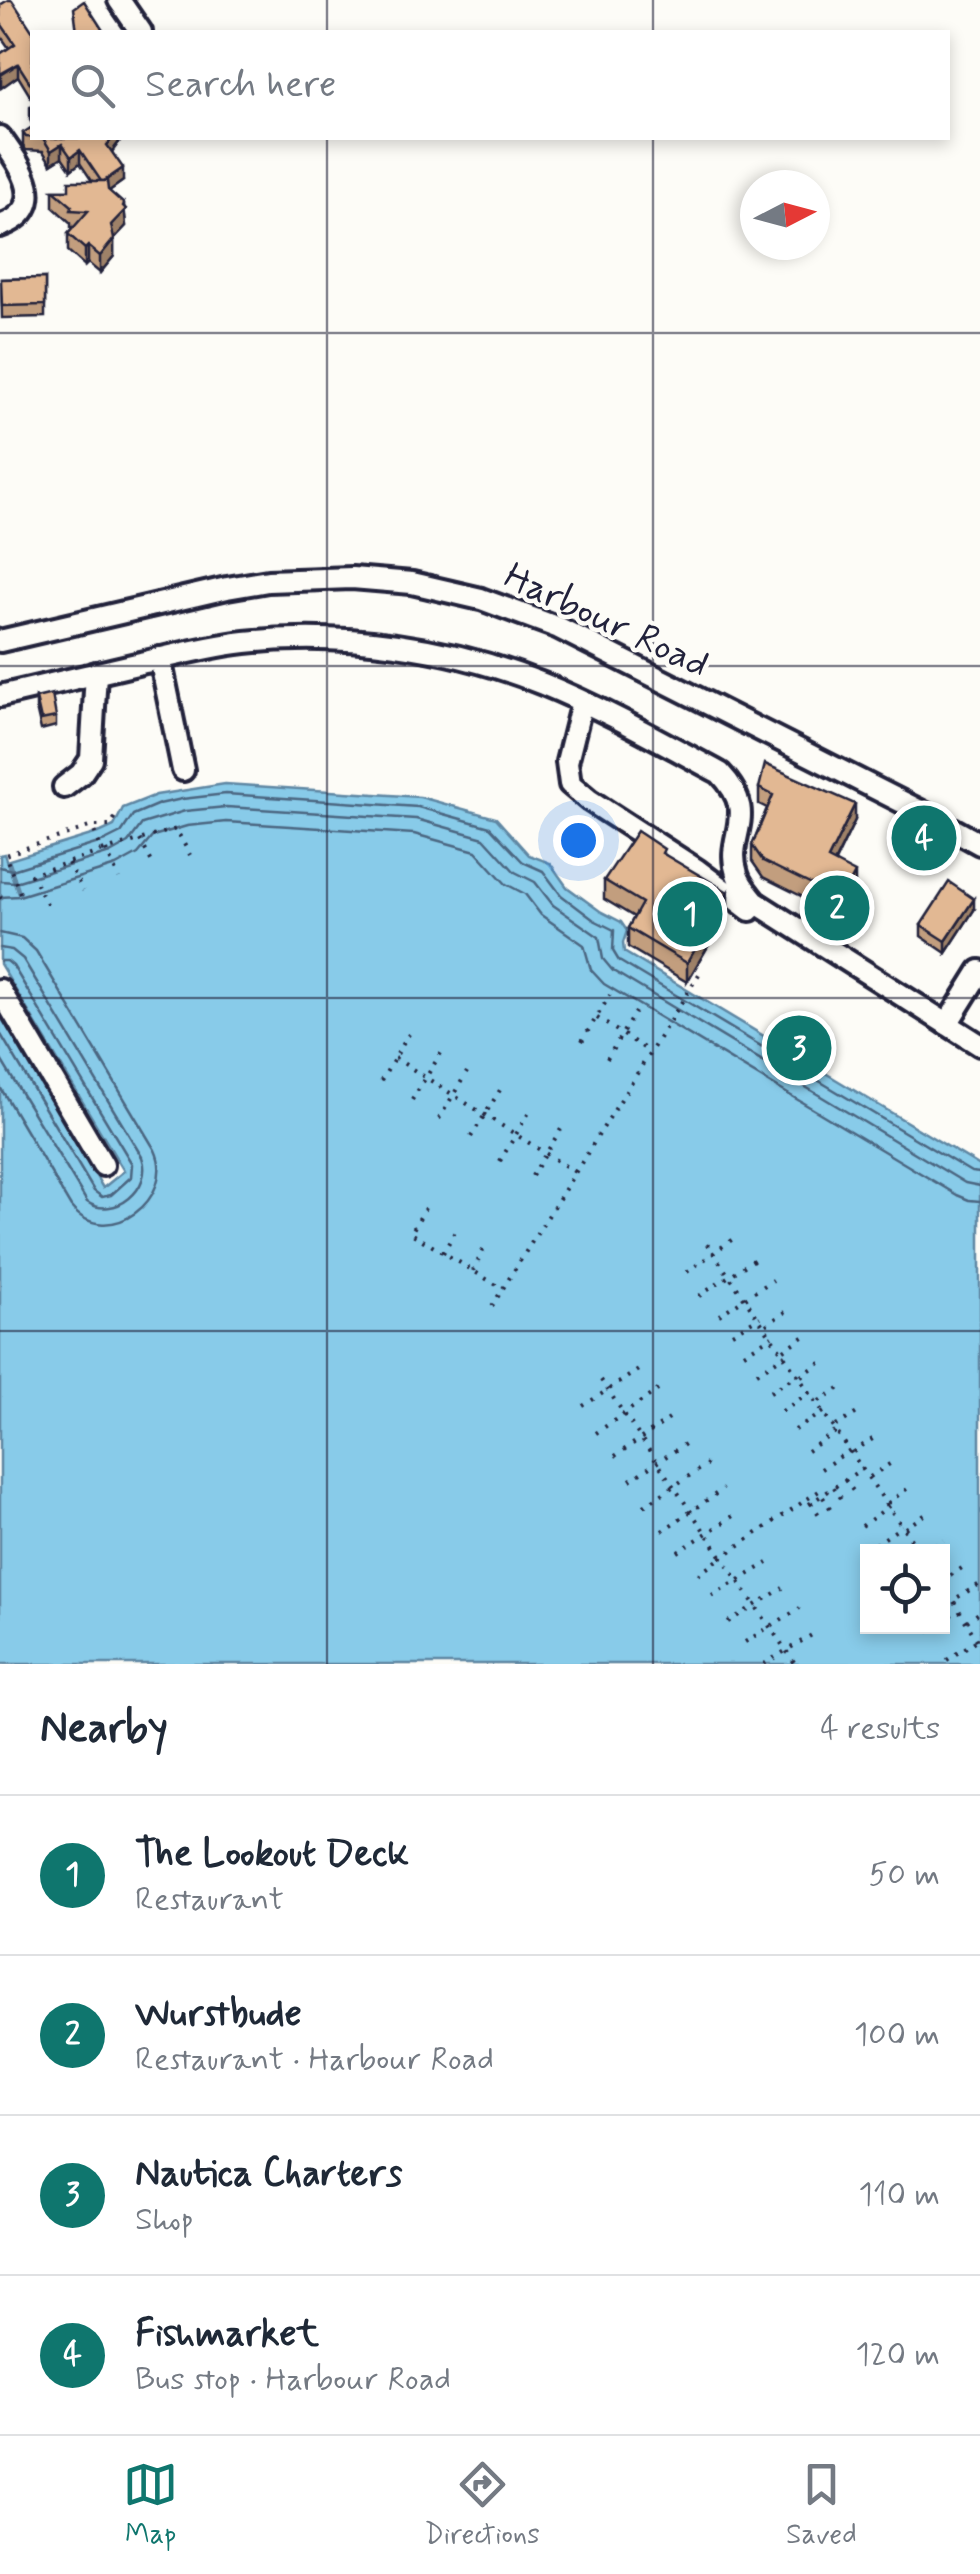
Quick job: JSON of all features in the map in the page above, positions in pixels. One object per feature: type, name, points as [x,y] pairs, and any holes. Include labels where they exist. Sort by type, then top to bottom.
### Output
[{"type":"street","points":[[118,0],[140,30]]},
{"type":"street","points":[[0,137],[22,168],[28,184],[28,204],[16,220],[0,226]]},
{"type":"street","name":"Harbour Road","points":[[0,641],[268,581],[352,578],[412,583],[481,598],[559,628],[980,844]]},
{"type":"street","points":[[0,696],[160,658],[259,641],[324,637],[372,641],[488,665],[542,684],[720,773],[729,782],[739,805],[741,817],[734,862],[737,875],[755,902],[980,1045]]},
{"type":"street","points":[[160,658],[184,770]]},
{"type":"street","points":[[64,787],[81,774],[91,759],[96,673]]},
{"type":"street","points":[[582,702],[567,762],[570,784],[750,910]]},
{"type":"street","points":[[947,1024],[980,972]]},
{"type":"street","points":[[0,990],[103,1165]]},
{"type":"path","points":[[20,893],[5,855],[92,826],[110,826],[118,812]]},
{"type":"path","points":[[92,826],[119,879]]},
{"type":"path","points":[[47,904],[32,875],[176,829],[190,855]]},
{"type":"path","points":[[140,840],[154,866]]},
{"type":"path","points":[[68,863],[83,891]]},
{"type":"path","points":[[492,1306],[701,971]]},
{"type":"path","points":[[582,1042],[610,995]]},
{"type":"path","points":[[606,1059],[635,1012]]},
{"type":"path","points":[[596,1018],[650,1052]]},
{"type":"path","points":[[381,1081],[409,1034]]},
{"type":"path","points":[[412,1100],[441,1054]]},
{"type":"path","points":[[395,1058],[575,1172]]},
{"type":"path","points":[[439,1119],[467,1072]]},
{"type":"path","points":[[471,1137],[500,1090]]},
{"type":"path","points":[[500,1162],[530,1111]]},
{"type":"path","points":[[532,1176],[561,1129]]},
{"type":"path","points":[[425,1208],[411,1232],[502,1289]]},
{"type":"path","points":[[444,1252],[458,1228]]},
{"type":"path","points":[[687,1272],[737,1236]]},
{"type":"path","points":[[707,1244],[914,1544]]},
{"type":"path","points":[[473,1271],[484,1248]]},
{"type":"path","points":[[699,1296],[758,1257]]},
{"type":"path","points":[[719,1315],[773,1280]]},
{"type":"path","points":[[766,1325],[787,1311]]},
{"type":"path","points":[[732,1333],[760,1317]]},
{"type":"path","points":[[744,1352],[772,1336]]},
{"type":"path","points":[[757,1373],[805,1336]]},
{"type":"path","points":[[770,1392],[822,1362]]},
{"type":"path","points":[[583,1406],[643,1367]]},
{"type":"path","points":[[601,1380],[794,1662]]},
{"type":"path","points":[[818,1402],[840,1388]]},
{"type":"path","points":[[596,1433],[658,1390]]},
{"type":"path","points":[[782,1411],[810,1392]]},
{"type":"path","points":[[795,1430],[824,1412]]},
{"type":"path","points":[[807,1451],[857,1412]]},
{"type":"path","points":[[615,1456],[674,1415]]},
{"type":"path","points":[[821,1469],[874,1438]]},
{"type":"path","points":[[630,1480],[690,1440]]},
{"type":"path","points":[[869,1477],[891,1463]]},
{"type":"path","points":[[644,1506],[707,1464]]},
{"type":"path","points":[[822,1519],[810,1504],[863,1468]]},
{"type":"path","points":[[845,1480],[856,1495]]},
{"type":"path","points":[[834,1488],[844,1503]]},
{"type":"path","points":[[862,1526],[908,1488]]},
{"type":"path","points":[[662,1531],[723,1489]]},
{"type":"path","points":[[695,1577],[819,1490],[832,1511]]},
{"type":"path","points":[[678,1552],[736,1514]]},
{"type":"path","points":[[876,1544],[926,1514]]},
{"type":"path","points":[[937,1544],[944,1540]]},
{"type":"path","points":[[712,1596],[768,1563]]},
{"type":"path","points":[[950,1578],[962,1568]]},
{"type":"path","points":[[953,1600],[980,1584]]},
{"type":"path","points":[[728,1622],[783,1588]]},
{"type":"path","points":[[947,1660],[979,1639],[950,1595]]},
{"type":"path","points":[[745,1642],[800,1608]]},
{"type":"path","points":[[950,1616],[958,1610]]},
{"type":"path","points":[[966,1622],[980,1612]]},
{"type":"path","points":[[764,1664],[815,1633]]},
{"type":"water","points":[[225,784],[420,797],[496,818],[529,855],[550,863],[567,887],[621,922],[627,931],[624,952],[980,1166],[980,1664],[0,1664],[0,1014],[103,1188],[124,1171],[0,964],[0,855],[4,854],[20,893],[9,860],[101,832],[114,826],[123,808],[156,795]]},
{"type":"building","points":[[12,0],[32,30],[30,83],[18,64],[0,74],[0,54],[15,44],[0,22],[0,5]]},
{"type":"building","points":[[84,1],[103,30],[77,30],[74,8]]},
{"type":"building","points":[[44,140],[111,140],[107,145],[123,168],[101,181],[80,150],[71,157],[62,144],[51,151]]},
{"type":"building","points":[[69,181],[107,181],[108,190],[124,204],[126,209],[111,225],[114,239],[100,256],[68,234],[88,211],[71,210],[72,206],[53,190],[69,190]]},
{"type":"building","points":[[45,278],[45,305],[2,306],[1,279]]},
{"type":"building","points":[[52,694],[56,717],[41,720],[36,698]]},
{"type":"building","points":[[765,764],[855,804],[828,859],[855,873],[833,916],[814,906],[822,890],[763,861],[752,845],[773,795],[759,788]]},
{"type":"building","points":[[637,831],[664,849],[662,853],[728,892],[687,963],[628,928],[642,903],[604,880]]},
{"type":"building","points":[[949,882],[974,899],[946,941],[921,925]]},
{"type":"place","name":"Fishmarket","points":[[924,838]]},
{"type":"place","name":"Wurstbude","points":[[837,908]]},
{"type":"place","name":"The Lookout Deck","points":[[690,914]]},
{"type":"place","name":"Nautica Charters","points":[[799,1048]]}]
